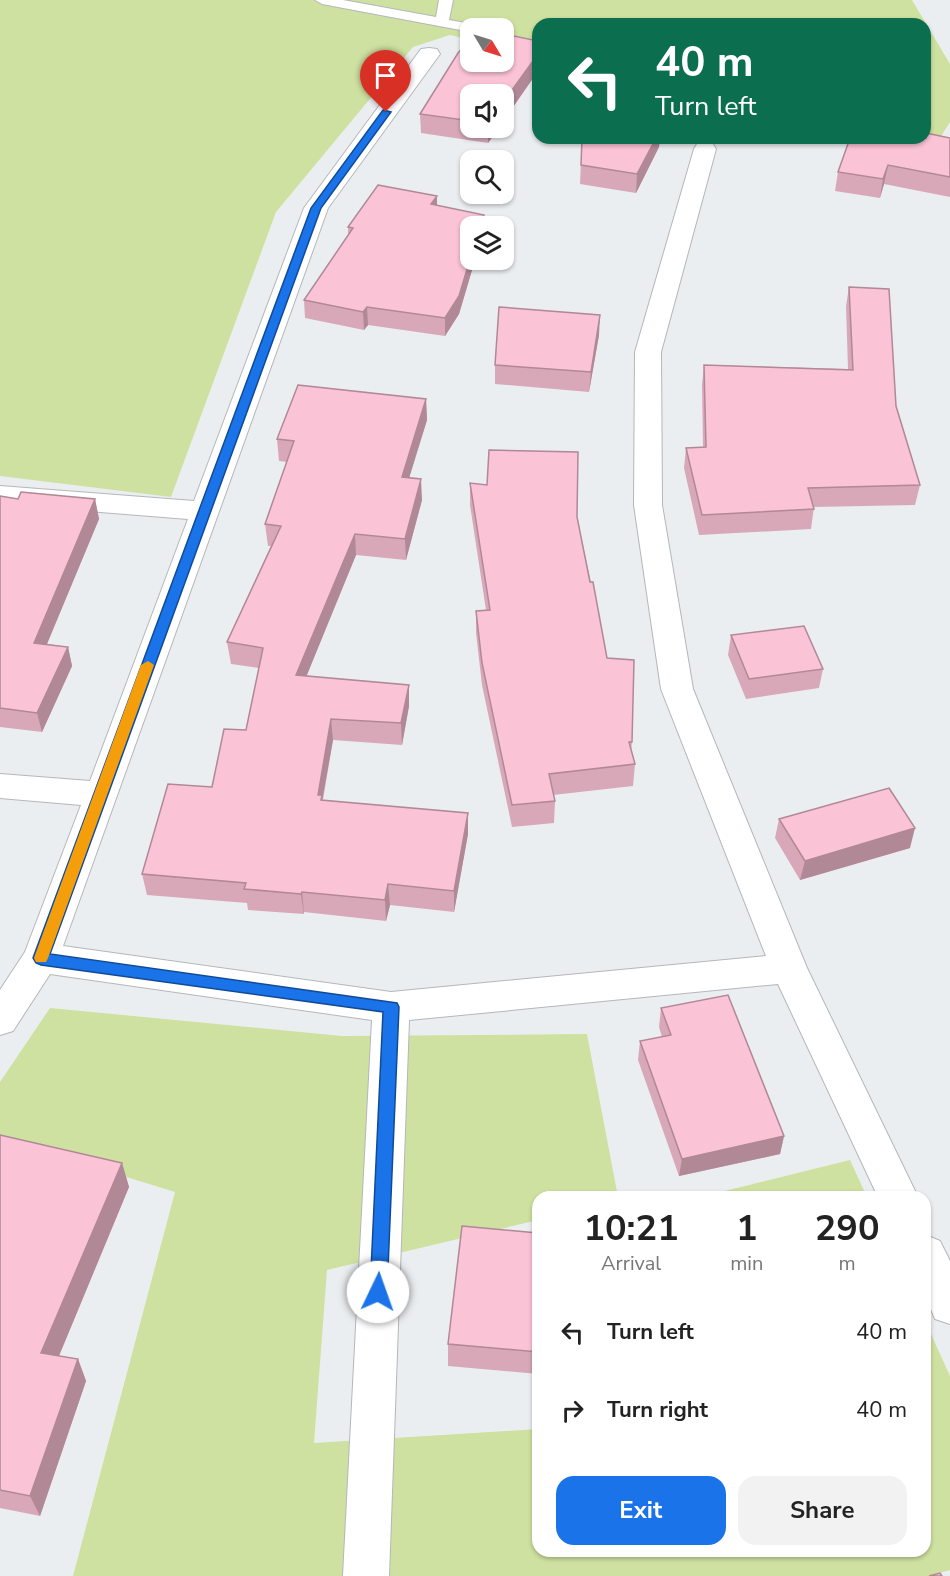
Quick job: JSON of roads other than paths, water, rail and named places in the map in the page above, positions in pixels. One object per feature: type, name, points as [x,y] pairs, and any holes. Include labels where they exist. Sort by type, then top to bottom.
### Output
[{"type":"street","points":[[0,1020],[41,958],[316,208],[429,54]]},
{"type":"street","points":[[705,149],[648,352],[648,505],[676,689],[789,968],[895,1191]]},
{"type":"street","points":[[0,495],[204,511]]},
{"type":"street","points":[[0,786],[101,794]]},
{"type":"street","points":[[41,958],[391,1007],[789,968]]},
{"type":"street","points":[[366,1576],[391,1007]]},
{"type":"street","points":[[931,1265],[950,1305]]},
{"type":"lane","points":[[322,0],[460,26]]},
{"type":"lane","points":[[442,22],[446,0]]}]
